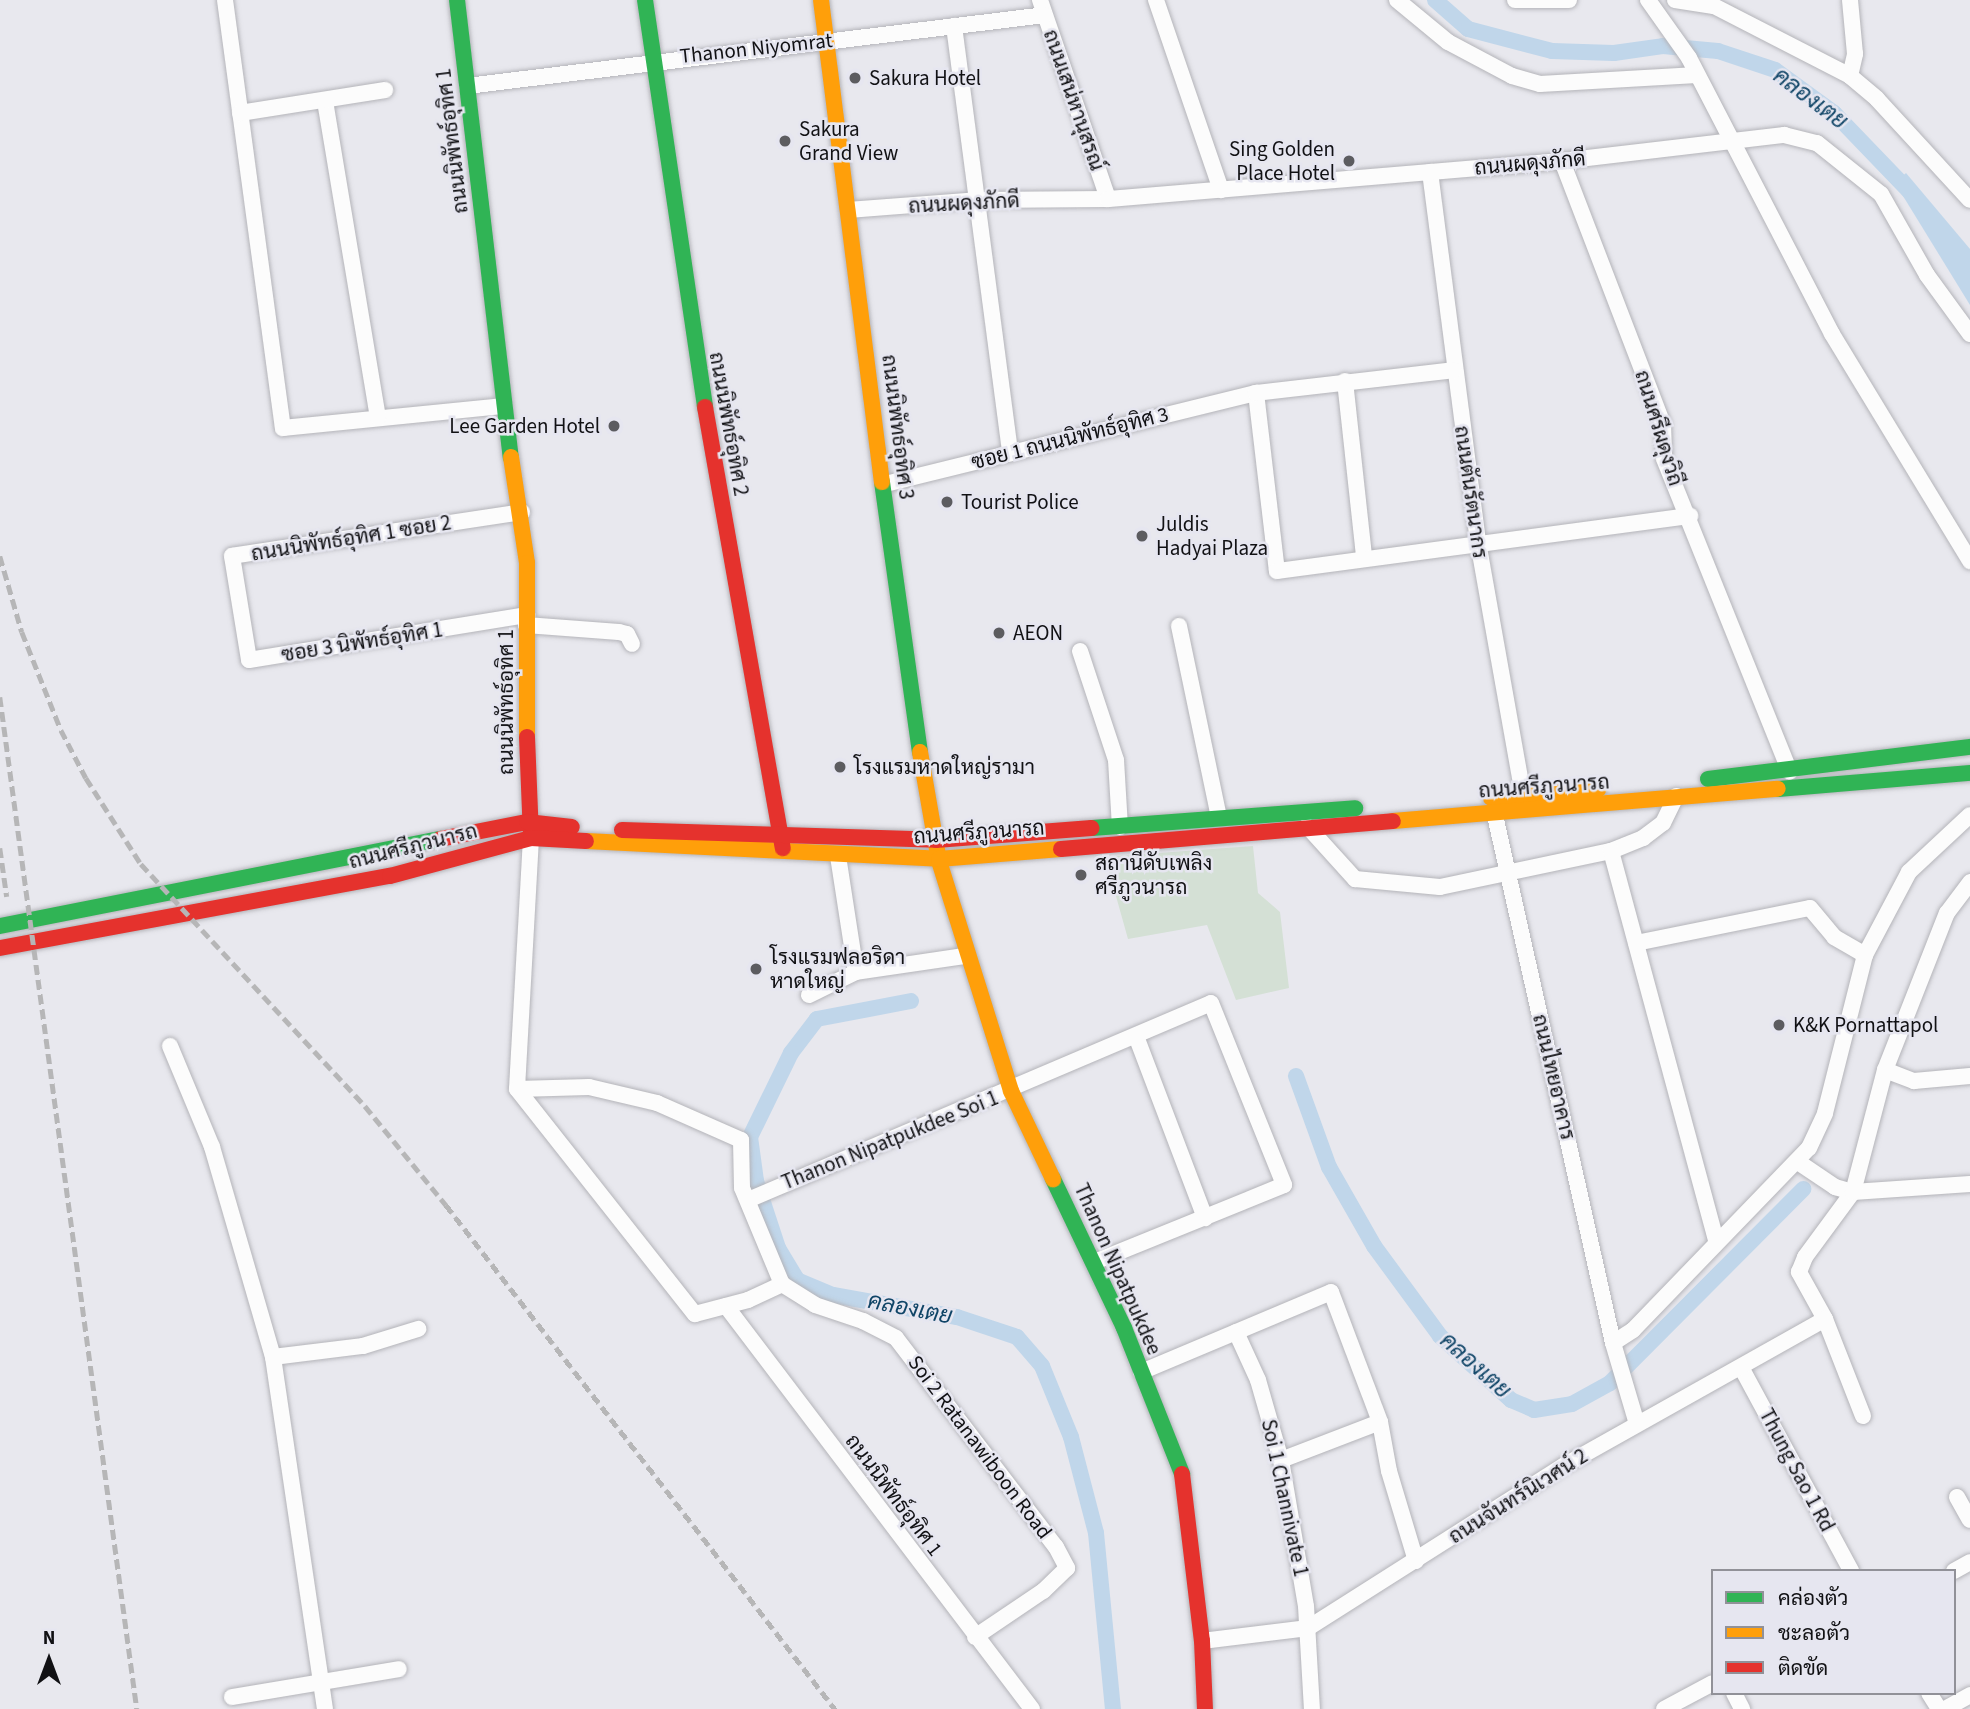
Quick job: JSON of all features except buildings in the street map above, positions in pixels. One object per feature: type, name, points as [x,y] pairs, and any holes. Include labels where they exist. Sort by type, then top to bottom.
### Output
[{"type":"main road","name":"ถนนนิพัทธ์อุทิศ 1","points":[[457,0],[504,406],[522,512],[529,830]]},
{"type":"main road","name":"ถนนนิพัทธ์อุทิศ 2","points":[[645,0],[701,387],[784,854]]},
{"type":"main road","name":"ถนนนิพัทธ์อุทิศ 3","points":[[821,0],[904,657],[939,859]]},
{"type":"main road","name":"ถนนศรีภูวนารถ","points":[[0,926],[529,830],[936,840],[1219,818],[1676,796],[1792,780],[1970,747]]},
{"type":"main road","name":"ถนนศรีภูวนารถ","points":[[0,948],[390,876],[529,830],[784,854],[939,859],[1494,811],[1525,803],[1792,780],[1970,773]]},
{"type":"main road","name":"Thanon Nipatpukdee","points":[[939,859],[984,1015],[1011,1090],[1094,1262],[1182,1473],[1202,1641],[1205,1709]]},
{"type":"street","points":[[225,0],[283,429],[504,406]]},
{"type":"street","points":[[1156,0],[1221,190]]},
{"type":"street","points":[[1397,0],[1448,42],[1513,76],[1540,84],[1698,75]]},
{"type":"street","points":[[1516,0],[1569,0]]},
{"type":"street","points":[[1675,0],[1714,6],[1850,76],[1877,99],[1970,200]]},
{"type":"street","points":[[1850,0],[1855,54],[1850,76]]},
{"type":"street","points":[[1651,4],[1689,58],[1729,142],[1832,334],[1970,561]]},
{"type":"street","name":"Thanon Niyomrat","points":[[467,86],[652,60],[954,26],[1043,7]]},
{"type":"street","name":"ถนนเสน่หานุสรณ์","points":[[1043,7],[1108,199]]},
{"type":"street","points":[[954,26],[1010,453]]},
{"type":"street","points":[[240,113],[386,90]]},
{"type":"street","points":[[325,101],[379,418]]},
{"type":"street","name":"ถนนผดุงภักดี","points":[[848,210],[976,200],[1108,199],[1221,190],[1562,161],[1784,135],[1817,143],[1881,194],[1927,275],[1970,334]]},
{"type":"street","name":"ถนนศรีผดุงวิถี","points":[[1562,161],[1663,424],[1664,459],[1690,516],[1792,780]]},
{"type":"street","name":"ถนนตันรัตนากร","points":[[1430,172],[1478,542],[1525,803]]},
{"type":"street","name":"ซอย 1 ถนนนิพัทธ์อุทิศ 3","points":[[884,484],[1256,393],[1454,370]]},
{"type":"street","points":[[1345,381],[1364,556]]},
{"type":"street","points":[[1256,393],[1277,570],[1364,556],[1690,516]]},
{"type":"street","name":"ถนนนิพัทธ์อุทิศ 1 ซอย 2","points":[[241,608],[232,556],[522,512]]},
{"type":"street","name":"ซอย 3 นิพัทธ์อุทิศ 1","points":[[241,608],[249,660],[526,620]]},
{"type":"street","points":[[526,620],[619,632],[627,634],[632,644]]},
{"type":"street","points":[[1179,626],[1219,818]]},
{"type":"street","points":[[1080,651],[1116,760],[1119,827]]},
{"type":"street","points":[[1307,827],[1355,879],[1440,887],[1611,851],[1643,838],[1663,822],[1676,796]]},
{"type":"street","name":"ถนนไทยอาคาร","points":[[1494,811],[1615,1348],[1637,1424]]},
{"type":"street","points":[[1615,1348],[1716,1241],[1803,1166],[1825,1113],[1865,955],[1909,872],[1970,815]]},
{"type":"street","name":"ถนนนิพัทธ์อุทิศ 1","points":[[517,1089],[529,830]]},
{"type":"street","points":[[1611,851],[1716,1241]]},
{"type":"street","points":[[838,856],[856,972]]},
{"type":"street","points":[[1863,1416],[1825,1319],[1799,1272],[1805,1257],[1853,1192],[1885,1070],[1947,913],[1970,882]]},
{"type":"street","points":[[1636,943],[1810,908],[1834,937],[1865,955]]},
{"type":"street","points":[[809,995],[856,972],[966,956]]},
{"type":"street","name":"Thanon Nipatpukdee Soi 1","points":[[748,1200],[1210,1003],[1284,1185],[1205,1218]]},
{"type":"street","points":[[1094,1262],[1205,1218],[1136,1036]]},
{"type":"street","points":[[170,1046],[212,1147],[273,1357],[324,1709]]},
{"type":"street","points":[[1885,1070],[1914,1081],[1970,1076]]},
{"type":"street","points":[[589,1087],[657,1104],[741,1140],[742,1188],[782,1284],[748,1300],[695,1314],[517,1089],[589,1087]]},
{"type":"street","points":[[1803,1166],[1835,1187],[1853,1192],[1970,1184]]},
{"type":"street","name":"Soi 2 Ratanawiboon Road","points":[[782,1284],[815,1305],[863,1321],[896,1338],[1056,1547],[1067,1568],[1043,1591],[975,1637]]},
{"type":"street","points":[[1141,1372],[1331,1293],[1380,1422],[1389,1471],[1416,1561]]},
{"type":"street","name":"ถนนนิพัทธ์อุทิศ 1","points":[[726,1306],[1031,1709]]},
{"type":"street","name":"ถนนจันทร์นิเวศน์ 2","points":[[1202,1641],[1308,1628],[1637,1424],[1742,1369],[1825,1319]]},
{"type":"street","points":[[273,1357],[363,1346],[418,1329]]},
{"type":"street","name":"Soi 1 Channivate 1","points":[[1236,1332],[1258,1380],[1281,1460],[1308,1628],[1312,1709]]},
{"type":"street","name":"Thung Sao 1 Rd","points":[[1742,1369],[1850,1569]]},
{"type":"street","points":[[1281,1460],[1380,1422]]},
{"type":"street","points":[[1956,1497],[1970,1520]]},
{"type":"street","points":[[232,1697],[320,1680],[399,1669]]},
{"type":"street","points":[[1664,1709],[1711,1684]]},
{"type":"street","points":[[1945,1709],[1970,1695]]},
{"type":"shaded area","points":[[1253,846],[1258,893],[1280,912],[1289,988],[1236,1000],[1207,925],[1128,939],[1105,857]]},
{"type":"water","points":[[1906,173],[1970,249],[1970,305],[1895,183]]},
{"type":"waterway","name":"คลองเตย","points":[[1435,0],[1468,29],[1552,51],[1614,53],[1663,46],[1718,51],[1775,70],[1834,113],[1912,194]]},
{"type":"waterway","name":"คลองเตย","points":[[911,1001],[817,1019],[791,1053],[750,1137],[756,1181],[778,1248],[797,1280],[833,1295],[957,1317],[1017,1337],[1042,1366],[1071,1437],[1096,1533],[1113,1709]]},
{"type":"waterway","name":"คลองเตย","points":[[1296,1076],[1329,1167],[1374,1246],[1440,1336],[1511,1400],[1534,1410],[1572,1404],[1610,1383],[1803,1189]]},
{"type":"railway","points":[[0,556],[22,632],[61,730],[86,778],[141,864],[365,1106],[446,1205],[835,1709]]},
{"type":"railway","points":[[0,697],[137,1709]]},
{"type":"railway","points":[[0,848],[7,897]]},
{"type":"traffic: fast","points":[[457,0],[511,457]]},
{"type":"traffic: fast","points":[[645,0],[705,407]]},
{"type":"traffic: fast","points":[[882,482],[920,752]]},
{"type":"traffic: fast","points":[[1708,779],[1970,747]]},
{"type":"traffic: fast","points":[[1778,789],[1970,773]]},
{"type":"traffic: fast","points":[[1092,828],[1355,808]]},
{"type":"traffic: fast","points":[[0,926],[440,839]]},
{"type":"traffic: fast","points":[[1053,1179],[1124,1328],[1182,1474]]},
{"type":"traffic: slow","points":[[821,0],[882,482]]},
{"type":"traffic: slow","points":[[511,457],[527,563],[527,737]]},
{"type":"traffic: slow","points":[[920,752],[939,861],[1011,1091],[1053,1179]]},
{"type":"traffic: slow","points":[[1491,798],[1599,789]]},
{"type":"traffic: slow","points":[[1393,821],[1778,789]]},
{"type":"traffic: slow","points":[[586,841],[939,859],[1061,849]]},
{"type":"traffic: jam","points":[[705,407],[783,848]]},
{"type":"traffic: jam","points":[[527,737],[531,836]]},
{"type":"traffic: jam","points":[[1061,849],[1393,821]]},
{"type":"traffic: jam","points":[[440,839],[527,822],[572,827]]},
{"type":"traffic: jam","points":[[622,830],[936,840],[1092,828]]},
{"type":"traffic: jam","points":[[0,948],[390,876],[531,838],[586,841]]},
{"type":"traffic: jam","points":[[1182,1474],[1202,1641],[1205,1709]]},
{"type":"place","name":"Sakura Hotel","points":[[855,78]]},
{"type":"place","name":"Sakura Grand View","points":[[785,141]]},
{"type":"place","name":"Sing Golden Place Hotel","points":[[1349,161]]},
{"type":"place","name":"Lee Garden Hotel","points":[[614,426]]},
{"type":"place","name":"Tourist Police","points":[[947,502]]},
{"type":"place","name":"Juldis Hadyai Plaza","points":[[1142,536]]},
{"type":"place","name":"AEON","points":[[999,633]]},
{"type":"place","name":"โรงแรมหาดใหญ่รามา","points":[[840,767]]},
{"type":"place","name":"สถานีดับเพลิง ศรีภูวนารถ","points":[[1081,875]]},
{"type":"place","name":"โรงแรมฟลอริดา หาดใหญ่","points":[[756,969]]},
{"type":"place","name":"K&K Pornattapol","points":[[1779,1025]]}]
